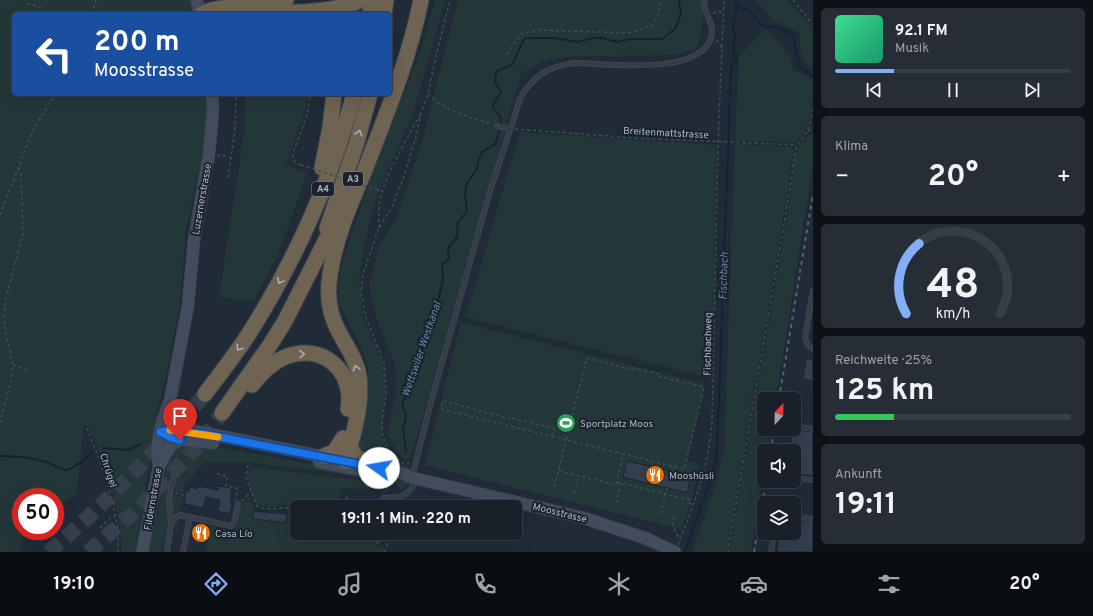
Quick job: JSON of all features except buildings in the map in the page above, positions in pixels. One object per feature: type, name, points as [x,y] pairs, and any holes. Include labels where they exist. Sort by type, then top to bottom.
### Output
[{"type":"highway","points":[[204,8],[263,5],[286,0]]},
{"type":"highway","points":[[295,12],[343,6],[361,0]]},
{"type":"highway","points":[[370,12],[372,0]]},
{"type":"highway","points":[[384,12],[386,0]]},
{"type":"highway","points":[[392,82],[421,0]]},
{"type":"highway","points":[[344,454],[358,407],[360,384],[355,362],[337,328],[328,301],[330,275],[333,258],[349,209],[409,53],[421,0]]},
{"type":"highway","points":[[298,246],[320,176],[330,128],[334,96]]},
{"type":"highway","name":"A4","points":[[205,394],[249,334],[280,282],[298,246],[324,186],[344,130],[353,96]]},
{"type":"highway","name":"A4","points":[[344,454],[350,401],[349,387],[337,367],[325,358],[315,354],[297,354],[284,357],[274,362],[264,370],[225,414],[274,339],[315,262],[349,167],[369,96]]},
{"type":"highway","name":"A3","points":[[315,262],[336,222],[386,96]]},
{"type":"highway","points":[[324,456],[334,452],[344,454],[356,457],[379,468]]},
{"type":"main road","name":"Luzernerstrasse","points":[[170,401],[188,305],[194,240],[209,154],[213,111],[212,96]]},
{"type":"main road","points":[[159,466],[165,433],[170,416],[170,401]]},
{"type":"main road","points":[[165,433],[163,416],[170,401]]},
{"type":"main road","name":"Moosstrasse","points":[[170,416],[180,427],[204,434],[324,456],[344,454]]},
{"type":"main road","name":"Moosstrasse","points":[[165,433],[204,434]]},
{"type":"main road","name":"Moosstrasse","points":[[165,433],[180,440],[344,454],[404,478],[412,478],[584,518],[645,538],[675,552]]},
{"type":"main road","points":[[159,466],[171,445],[180,440]]},
{"type":"main road","name":"Fildernstrasse","points":[[142,552],[159,466]]},
{"type":"main road","name":"Moosstrasse","points":[[379,468],[405,474],[412,478]]},
{"type":"lane","points":[[383,498],[408,494],[413,488],[412,478],[414,465],[491,188],[520,99],[526,87],[536,78],[556,67],[574,63],[660,66],[677,62],[701,51],[708,45],[712,33],[704,0]]},
{"type":"lane","points":[[497,126],[510,129]]},
{"type":"lane","points":[[813,290],[805,337],[808,345],[813,349]]},
{"type":"lane","points":[[801,427],[813,429]]},
{"type":"lane","points":[[167,552],[171,525],[169,502],[175,471]]},
{"type":"lane","points":[[801,479],[813,480]]},
{"type":"lane","points":[[171,525],[178,516],[190,517],[231,526],[234,523],[238,504]]},
{"type":"lane","points":[[183,552],[190,517]]},
{"type":"lane","points":[[801,517],[813,519]]},
{"type":"lane","points":[[770,552],[773,540]]},
{"type":"path","points":[[93,12],[96,0]]},
{"type":"path","points":[[414,465],[403,463],[391,454],[383,437],[382,424],[386,394],[384,364],[366,318],[362,305],[361,291],[363,274],[379,228],[392,207],[403,179],[416,137],[421,113],[428,94],[450,0]]},
{"type":"path","points":[[507,54],[521,34],[538,30],[629,33],[654,25],[659,12],[661,0]]},
{"type":"path","name":"Fischbachweg","points":[[674,517],[673,527],[680,540],[694,505],[706,467],[710,448],[712,422],[718,142],[724,0]]},
{"type":"path","points":[[793,0],[813,25]]},
{"type":"path","points":[[27,4],[37,5],[43,8],[45,12]]},
{"type":"path","points":[[707,15],[723,11]]},
{"type":"path","points":[[712,33],[722,48]]},
{"type":"path","points":[[428,94],[437,103],[453,112],[497,126]]},
{"type":"path","points":[[0,215],[33,130],[54,96]]},
{"type":"path","points":[[228,178],[235,128],[236,96]]},
{"type":"path","points":[[312,96],[307,114],[293,153],[293,160],[382,191]]},
{"type":"path","points":[[728,552],[797,145],[808,130],[813,108]]},
{"type":"path","points":[[379,228],[379,207],[382,191],[409,134],[421,113]]},
{"type":"path","name":"Breitenmattstrasse","points":[[510,129],[732,143],[797,145]]},
{"type":"path","points":[[808,130],[813,131]]},
{"type":"path","points":[[209,154],[231,157]]},
{"type":"path","points":[[0,423],[12,377],[13,365],[4,319],[6,298],[23,234],[21,172],[18,166]]},
{"type":"path","points":[[552,436],[554,428],[511,419],[442,401],[441,409],[552,436],[566,440],[684,469],[704,387],[658,376],[659,374],[640,369],[634,368],[633,370],[586,358],[566,440],[559,471],[554,488]]},
{"type":"path","points":[[13,365],[27,370]]},
{"type":"path","name":"Chrügel","points":[[87,428],[98,458],[115,516],[118,528],[118,552]]},
{"type":"path","points":[[617,482],[623,454]]},
{"type":"path","points":[[248,465],[246,478],[254,503],[260,507],[290,508]]},
{"type":"path","points":[[672,472],[673,466]]},
{"type":"path","points":[[559,471],[616,485],[617,482],[690,500],[689,503],[694,505]]},
{"type":"path","points":[[217,474],[227,476],[226,486],[237,488],[235,498],[238,504],[250,492]]},
{"type":"path","points":[[574,492],[579,476]]},
{"type":"path","points":[[616,503],[621,483]]},
{"type":"path","points":[[661,514],[667,488]]},
{"type":"path","points":[[170,492],[188,496]]},
{"type":"path","points":[[344,500],[349,495]]},
{"type":"path","points":[[100,528],[110,518],[115,516]]},
{"type":"path","points":[[385,552],[389,540]]},
{"type":"green space","points":[[0,0],[192,0],[193,12],[12,12],[12,96],[205,96],[207,118],[204,150],[186,228],[180,304],[167,372],[156,415],[157,418],[135,552],[122,552],[119,520],[107,472],[88,426],[84,427],[76,495],[64,502],[64,488],[12,488],[12,540],[22,540],[19,552],[0,552]]},
{"type":"green space","points":[[436,0],[445,0],[412,116],[377,195],[364,244],[359,279],[363,317],[383,364],[385,386],[382,438],[391,455],[406,466],[404,468],[374,457],[370,459],[362,454],[357,447],[356,436],[368,393],[368,367],[359,343],[339,303],[338,283],[344,257],[381,148],[417,61]]},
{"type":"green space","points":[[458,0],[703,0],[704,14],[697,47],[674,55],[572,56],[542,61],[521,74],[412,454],[406,460],[397,453],[388,435],[396,394],[396,367],[376,318],[369,285],[380,245],[397,217],[422,143]]},
{"type":"green space","points":[[756,0],[788,0],[813,29],[813,69],[805,63],[801,53],[800,33],[773,20]]},
{"type":"green space","points":[[766,29],[787,52],[792,63],[793,70],[808,76],[813,80],[812,105],[808,123],[805,131],[795,142],[735,141],[739,57]]},
{"type":"green space","points":[[245,96],[309,96],[286,165],[307,173],[277,257],[253,301],[219,297],[245,128]]},
{"type":"green space","points":[[520,132],[713,145],[716,148],[712,378],[466,317]]},
{"type":"green space","points":[[810,134],[813,134],[813,162],[777,392],[757,392],[791,194],[794,161],[799,145]]},
{"type":"green space","points":[[735,144],[790,147],[793,150],[787,194],[727,552],[692,552],[713,493],[724,453]]},
{"type":"green space","name":"Sportplatz Moos","points":[[461,323],[705,384],[687,461],[700,465],[689,509],[681,529],[425,465]]},
{"type":"green space","points":[[757,394],[757,436],[770,436],[768,444],[757,444],[757,488],[761,488],[760,496],[757,496],[757,515],[751,552],[730,552]]},
{"type":"green space","points":[[178,444],[199,444],[402,480],[407,486],[402,490],[394,482],[388,480],[249,462],[205,462],[184,485],[183,493],[177,492],[174,487],[178,471],[174,469],[166,496],[168,524],[162,552],[145,552],[157,515],[169,456]]},
{"type":"green space","points":[[251,467],[381,483],[392,489],[383,494],[383,490],[340,488],[339,500],[290,500],[290,505],[268,507],[259,505],[255,502],[250,489],[247,475]]},
{"type":"green space","points":[[175,495],[183,497],[180,511],[177,511],[172,517],[170,498]]},
{"type":"green space","points":[[250,496],[254,505],[254,519],[286,523],[290,512],[290,540],[368,540],[386,548],[384,552],[205,552],[211,526],[234,533],[240,506]]},
{"type":"waterway","name":"Wettswiler Westkanal","points":[[406,452],[403,430],[406,416],[402,403],[410,389],[411,373],[422,352],[428,321],[436,309],[443,280],[442,265],[449,259],[448,248],[457,237],[457,224],[467,211],[465,194],[467,183],[477,169],[482,152],[494,145],[496,142],[501,124],[500,116],[493,108],[493,105],[501,92],[495,82],[496,73],[499,70],[512,65],[524,39],[554,38],[578,42],[592,38],[602,38],[618,42],[629,39],[662,39],[675,29],[681,14],[679,0]]},
{"type":"waterway","name":"Fischbach","points":[[685,552],[713,473],[717,451],[731,67],[737,58],[733,53],[735,35],[733,26],[737,6],[734,0]]},
{"type":"waterway","points":[[737,6],[749,11],[762,25],[767,27],[777,27],[793,35],[799,65],[813,77]]},
{"type":"waterway","points":[[102,448],[129,450],[140,444]]},
{"type":"waterway","points":[[0,456],[37,459],[66,470],[76,466],[92,453]]},
{"type":"tunnel","points":[[48,552],[90,515],[130,476],[205,394]]},
{"type":"tunnel","points":[[88,552],[139,508],[199,444],[222,413]]},
{"type":"railway","points":[[780,392],[813,194]]},
{"type":"railway","points":[[772,444],[773,436]]},
{"type":"railway","points":[[754,552],[765,488]]},
{"type":"slow traffic","points":[[170,430],[218,437]]},
{"type":"place","name":"Sportplatz Moos","points":[[566,423]]},
{"type":"place","name":"Mooshüsli","points":[[655,475]]},
{"type":"place","name":"Casa Lío","points":[[201,533]]},
{"type":"route","points":[[180,440],[160,432],[168,430],[204,434],[379,468]]}]
